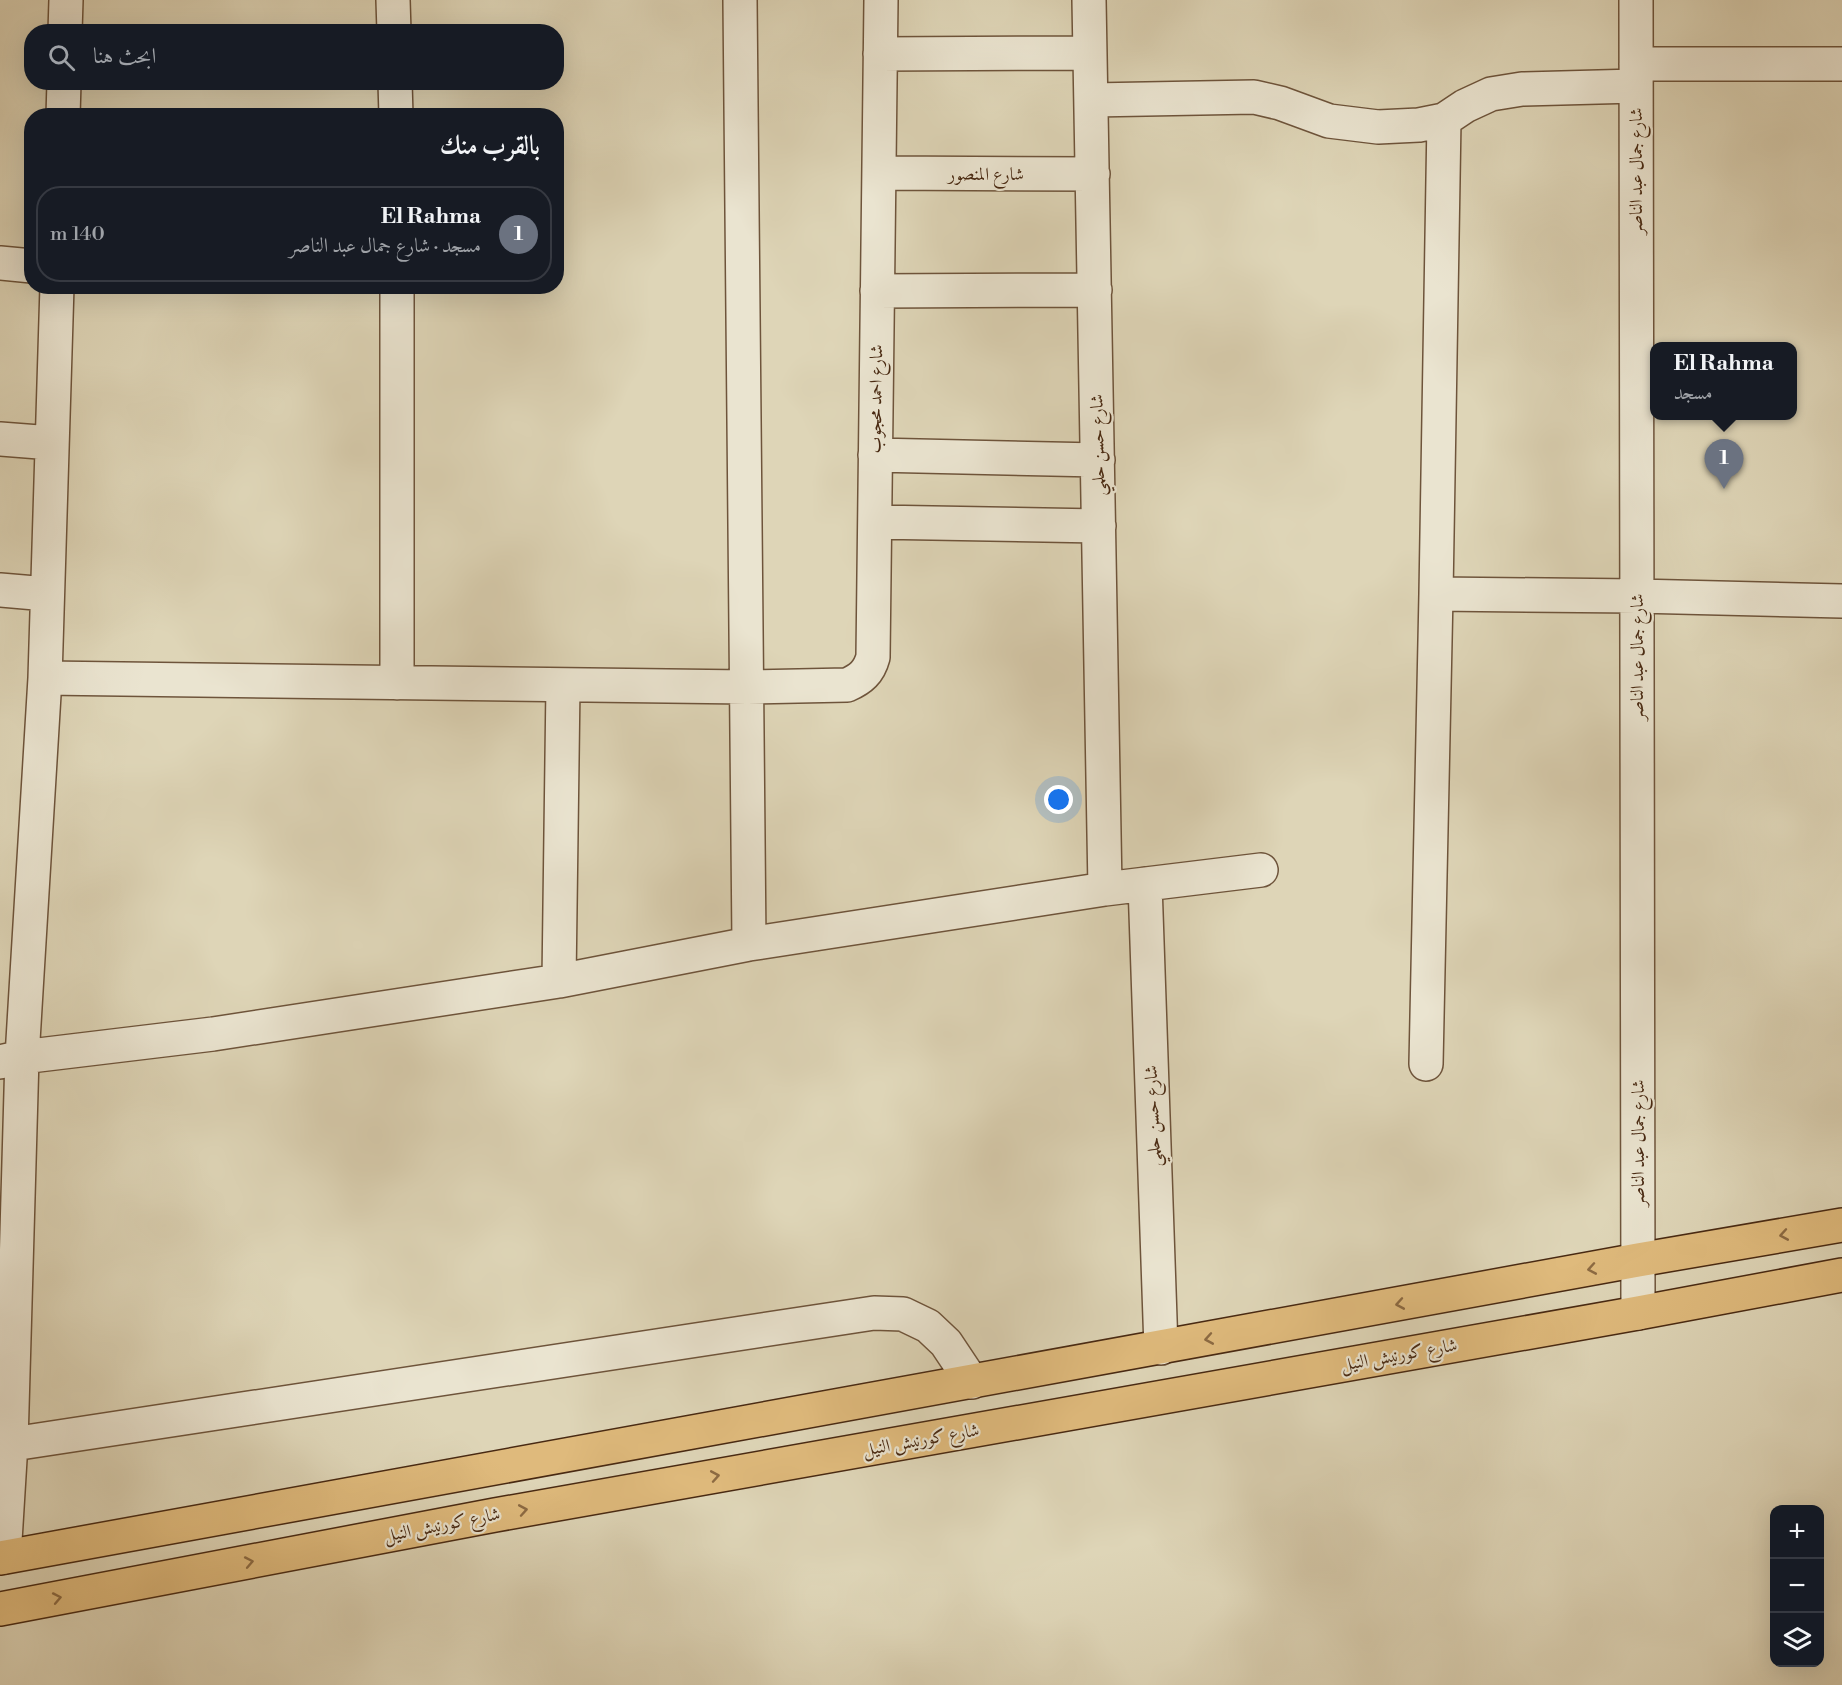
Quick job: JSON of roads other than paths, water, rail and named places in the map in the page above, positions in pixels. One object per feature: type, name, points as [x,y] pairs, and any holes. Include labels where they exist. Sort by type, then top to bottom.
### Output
[{"type":"highway","points":[[2,1557],[1638,1260],[1842,1226]]},
{"type":"highway","name":"شارع كورنيش النيل","points":[[0,1609],[495,1515],[1842,1275]]},
{"type":"street","points":[[65,24],[66,0]]},
{"type":"street","points":[[393,0],[394,24]]},
{"type":"street","points":[[740,0],[749,944]]},
{"type":"street","name":"شارع احمد محجوب","points":[[45,678],[747,687],[847,685],[857,681],[870,667],[873,657],[881,0]]},
{"type":"street","name":"شارع حسن حلمي","points":[[1089,0],[1105,889]]},
{"type":"street","name":"شارع جمال عبد الناصر","points":[[1636,0],[1638,1313]]},
{"type":"street","points":[[880,54],[1090,53]]},
{"type":"street","points":[[1092,99],[1254,97],[1280,103],[1329,121],[1378,127],[1419,125],[1444,120],[1465,106],[1491,94],[1522,89],[1636,75],[1842,64]]},
{"type":"street","points":[[63,90],[63,108]]},
{"type":"street","points":[[395,90],[396,108]]},
{"type":"street","points":[[1426,1064],[1444,120]]},
{"type":"street","name":"شارع المنصور","points":[[879,173],[1093,174]]},
{"type":"street","points":[[0,263],[24,265]]},
{"type":"street","points":[[877,291],[1095,290]]},
{"type":"street","points":[[2,1557],[11,1060],[45,678],[57,294]]},
{"type":"street","points":[[397,294],[397,683]]},
{"type":"street","points":[[0,439],[52,443]]},
{"type":"street","points":[[875,455],[1098,460]]},
{"type":"street","points":[[875,522],[1099,526]]},
{"type":"street","points":[[0,590],[47,594]]},
{"type":"street","points":[[1436,594],[1842,601]]},
{"type":"street","points":[[559,981],[563,685]]},
{"type":"street","points":[[11,1060],[213,1034],[559,981],[749,944],[1105,889],[1262,870]]},
{"type":"street","name":"شارع حسن حلمي","points":[[1144,884],[1161,1348]]},
{"type":"street","points":[[5,1445],[874,1313],[903,1314],[928,1326],[946,1343],[972,1382]]},
{"type":"place","name":"El Rahma","points":[[1724,489]]}]
